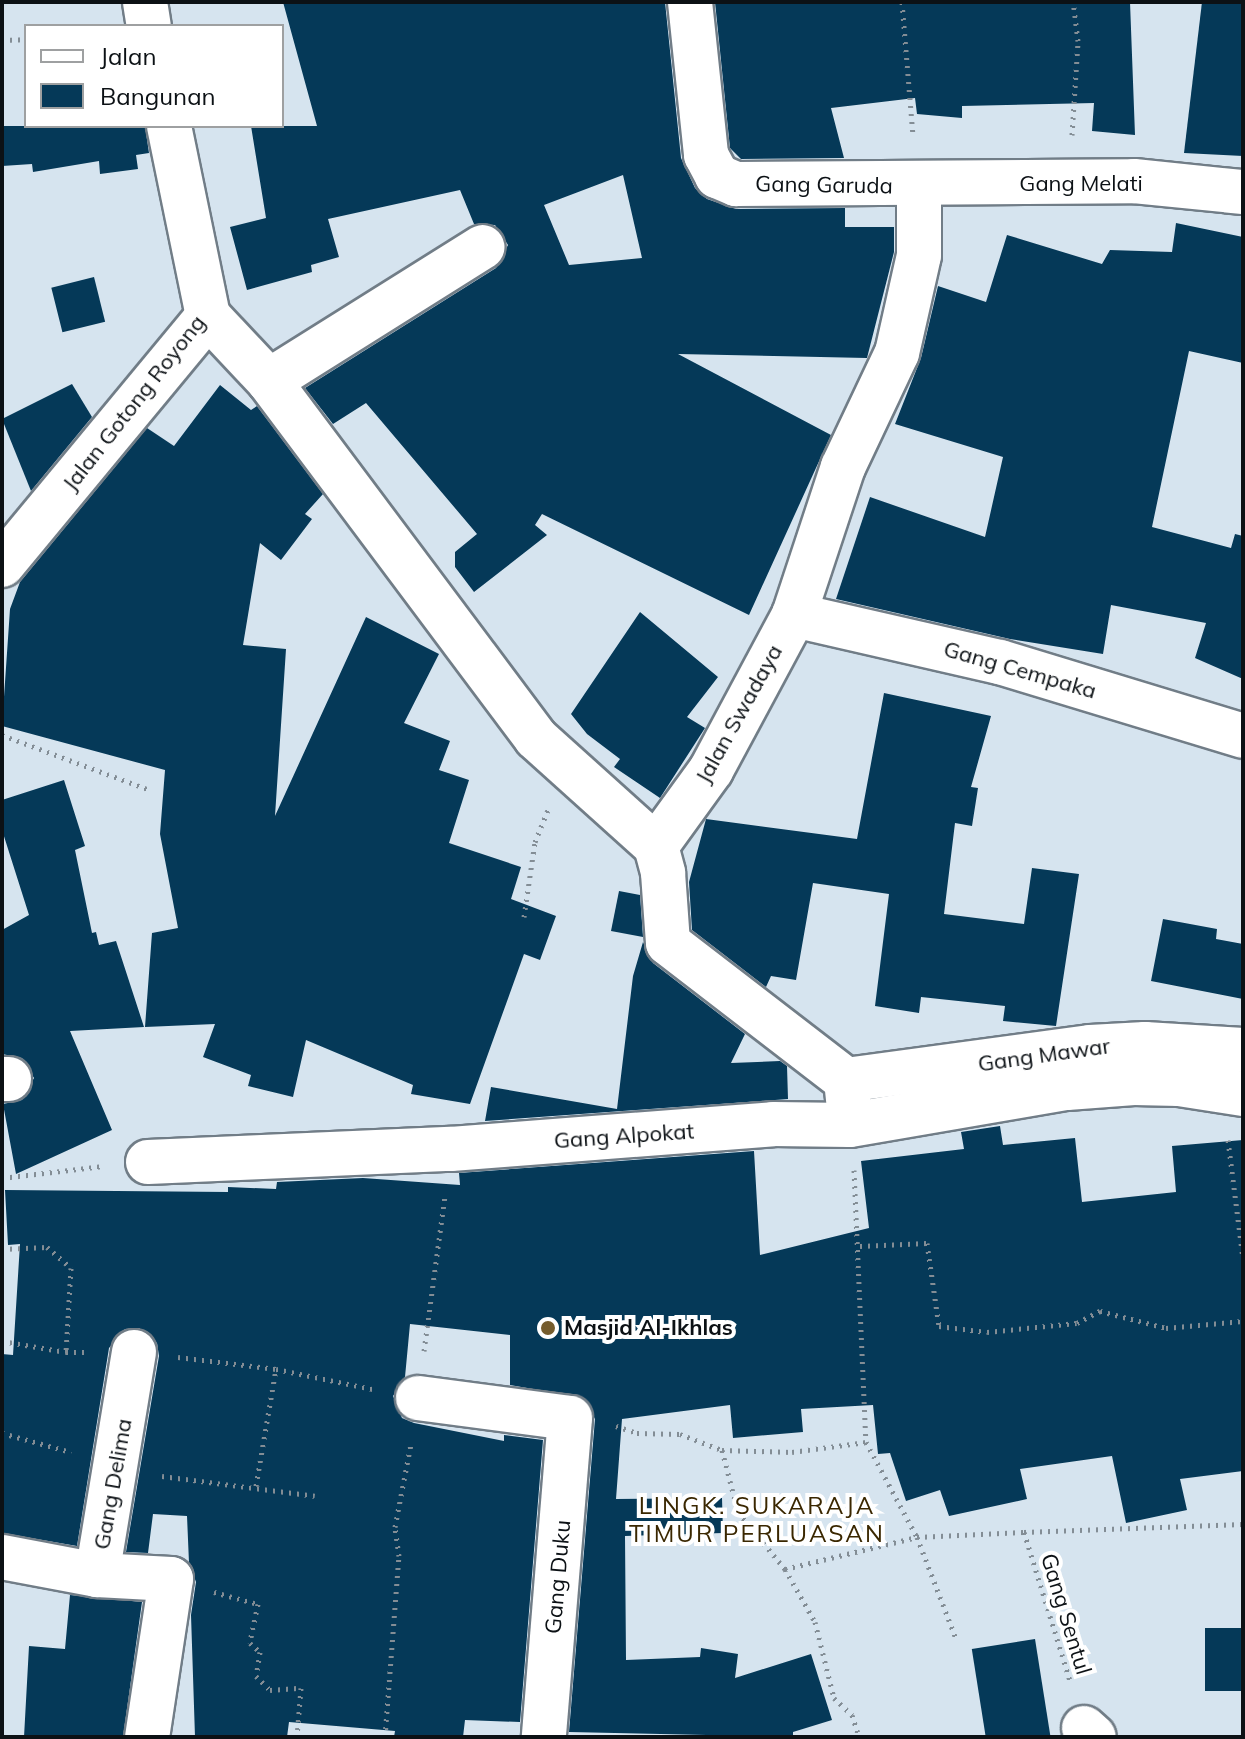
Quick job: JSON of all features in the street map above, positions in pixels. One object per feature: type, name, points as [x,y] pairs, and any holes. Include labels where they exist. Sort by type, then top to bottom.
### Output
[{"type":"street","points":[[145,2],[149,24]]},
{"type":"street","name":"Gang Garuda","points":[[690,2],[706,155],[717,176],[736,184],[919,186]]},
{"type":"street","name":"Jalan Gotong Royong","points":[[7,544],[208,316],[169,128]]},
{"type":"street","name":"Gang Melati","points":[[919,186],[1134,181],[1243,192]]},
{"type":"street","name":"Jalan Swadaya","points":[[656,846],[711,770],[794,615],[843,467],[897,353],[919,255],[919,186]]},
{"type":"street","points":[[269,381],[483,247]]},
{"type":"street","points":[[208,316],[269,381],[564,767],[656,846],[663,873],[668,943],[848,1103]]},
{"type":"street","name":"Gang Cempaka","points":[[794,615],[1000,662],[1243,736]]},
{"type":"street","name":"Gang Alpokat","points":[[148,1162],[451,1149],[773,1124],[848,1103],[1164,1083],[1229,1070]]},
{"type":"street","name":"Gang Delima","points":[[134,1352],[97,1575],[171,1579],[147,1737]]},
{"type":"street","points":[[418,1398],[570,1418]]},
{"type":"street","name":"Gang Duku","points":[[544,1737],[570,1418]]},
{"type":"street","points":[[2,1557],[97,1575]]},
{"type":"path","points":[[902,2],[919,186]]},
{"type":"path","points":[[1069,183],[1078,41],[1073,2]]},
{"type":"path","points":[[2,40],[24,39]]},
{"type":"path","points":[[2,735],[147,789]]},
{"type":"path","points":[[524,917],[535,842],[564,767]]},
{"type":"path","points":[[1229,1070],[1243,1258]]},
{"type":"path","points":[[848,1103],[860,1246],[866,1442],[917,1537],[957,1641]]},
{"type":"path","points":[[2,1178],[148,1162]]},
{"type":"path","points":[[860,1246],[927,1243],[939,1326],[987,1332],[1077,1323],[1100,1311],[1166,1328],[1243,1321]]},
{"type":"path","points":[[2,1249],[47,1247],[71,1268],[66,1352]]},
{"type":"path","points":[[2,1341],[66,1352],[134,1352],[276,1369],[418,1398]]},
{"type":"path","points":[[276,1369],[256,1486],[315,1496]]},
{"type":"path","points":[[570,1418],[637,1433],[680,1434],[722,1450],[792,1452],[866,1442]]},
{"type":"path","points":[[722,1450],[738,1512],[785,1569],[815,1622],[834,1698],[852,1715],[859,1737]]},
{"type":"path","points":[[1024,1532],[1243,1524]]},
{"type":"path","name":"Gang Sentul","points":[[785,1569],[917,1537],[1024,1532],[1089,1732]]},
{"type":"path","points":[[258,1604],[250,1643],[260,1652],[256,1676],[270,1690],[301,1688],[297,1737]]},
{"type":"building","points":[[283,2],[665,2],[681,158],[695,188],[707,199],[736,209],[845,208],[845,227],[894,227],[894,252],[867,358],[678,354],[831,435],[749,615],[542,514],[535,525],[547,535],[474,592],[455,567],[455,552],[477,534],[366,403],[333,424],[305,388],[496,268],[508,245],[495,225],[474,224],[460,190],[328,219],[339,257],[311,265],[312,272],[247,290],[230,227],[266,218],[251,128],[317,126]],"holes":[[[623,175],[642,258],[569,265],[544,205]]]},
{"type":"building","points":[[715,2],[1130,2],[1135,135],[1092,131],[1094,103],[962,106],[962,118],[917,114],[915,98],[831,108],[844,158],[741,159],[730,148]]},
{"type":"building","points":[[1202,2],[1243,2],[1243,156],[1184,153]]},
{"type":"building","points":[[2,126],[145,128],[149,153],[136,155],[138,169],[100,174],[99,161],[33,172],[32,164],[2,166]]},
{"type":"building","points":[[1176,223],[1243,237],[1243,363],[1189,351],[1152,527],[1231,548],[1235,534],[1243,536],[1243,679],[1195,658],[1206,623],[1111,605],[1103,654],[1010,639],[836,599],[870,497],[985,537],[1003,457],[895,424],[921,358],[938,286],[986,302],[1007,235],[1102,264],[1110,250],[1172,252]]},
{"type":"building","points":[[94,277],[105,322],[62,332],[51,288]]},
{"type":"building","points":[[72,384],[92,417],[31,491],[2,419]]},
{"type":"building","points":[[220,385],[251,410],[257,406],[323,494],[305,514],[312,519],[281,560],[260,543],[243,645],[286,649],[275,816],[366,617],[439,654],[404,723],[450,741],[439,770],[469,780],[449,843],[521,867],[511,899],[556,916],[540,960],[524,954],[470,1104],[411,1094],[413,1085],[306,1040],[293,1097],[248,1086],[251,1075],[203,1057],[215,1024],[145,1027],[152,933],[178,928],[160,834],[165,770],[2,726],[10,609],[20,582],[147,428],[174,446]]},
{"type":"building","points":[[640,612],[718,677],[687,717],[705,728],[660,798],[614,767],[620,759],[587,734],[571,714]]},
{"type":"building","points":[[884,693],[991,716],[971,787],[978,788],[972,826],[955,823],[944,914],[1024,924],[1032,868],[1079,874],[1056,1026],[1003,1021],[1005,1006],[921,997],[919,1013],[875,1006],[889,894],[813,883],[796,980],[771,976],[766,987],[692,930],[689,882],[706,819],[857,839]]},
{"type":"building","points":[[64,780],[85,846],[75,850],[92,933],[96,932],[99,945],[116,941],[144,1027],[70,1031],[112,1130],[16,1174],[3,1104],[22,1100],[34,1078],[22,1058],[2,1054],[2,930],[29,915],[2,830],[2,800]]},
{"type":"building","points":[[619,891],[640,895],[643,937],[611,931]]},
{"type":"building","points":[[1163,919],[1217,929],[1216,939],[1243,944],[1243,999],[1151,981]]},
{"type":"building","points":[[643,942],[653,963],[745,1034],[731,1063],[780,1061],[787,1066],[788,1099],[485,1121],[491,1087],[617,1109],[633,976]]},
{"type":"building","points":[[1000,1126],[1003,1145],[1075,1138],[1082,1202],[1176,1192],[1172,1146],[1243,1140],[1243,1471],[1180,1479],[1187,1510],[1126,1523],[1112,1456],[1020,1469],[1027,1499],[949,1516],[940,1490],[906,1501],[890,1453],[878,1454],[873,1405],[801,1409],[803,1432],[733,1438],[730,1405],[622,1419],[616,1499],[722,1498],[723,1533],[625,1536],[626,1660],[700,1657],[701,1648],[738,1654],[735,1678],[811,1654],[832,1720],[793,1732],[793,1737],[569,1732],[595,1419],[584,1398],[510,1385],[510,1335],[410,1324],[405,1377],[393,1396],[402,1418],[414,1423],[504,1441],[504,1435],[543,1440],[520,1722],[465,1720],[463,1737],[394,1737],[395,1731],[289,1722],[287,1737],[195,1737],[191,1615],[196,1582],[189,1563],[187,1516],[153,1514],[148,1553],[126,1552],[159,1356],[157,1343],[139,1328],[125,1329],[109,1348],[77,1546],[2,1533],[2,1354],[13,1355],[20,1244],[8,1245],[5,1190],[228,1192],[228,1187],[276,1189],[277,1182],[363,1178],[460,1185],[459,1173],[754,1151],[760,1255],[869,1228],[861,1161],[964,1149],[961,1132]]},
{"type":"building","points":[[70,1595],[142,1602],[123,1737],[24,1737],[29,1646],[65,1649]]},
{"type":"building","points":[[1205,1628],[1243,1628],[1243,1691],[1205,1691]]},
{"type":"building","points":[[1035,1639],[1050,1737],[986,1737],[972,1649]]},
{"type":"place","name":"Masjid Al-Ikhlas","points":[[548,1328]]},
{"type":"district","name":"LINGK. SUKARAJA TIMUR PERLUASAN","points":[[757,1520]]}]
